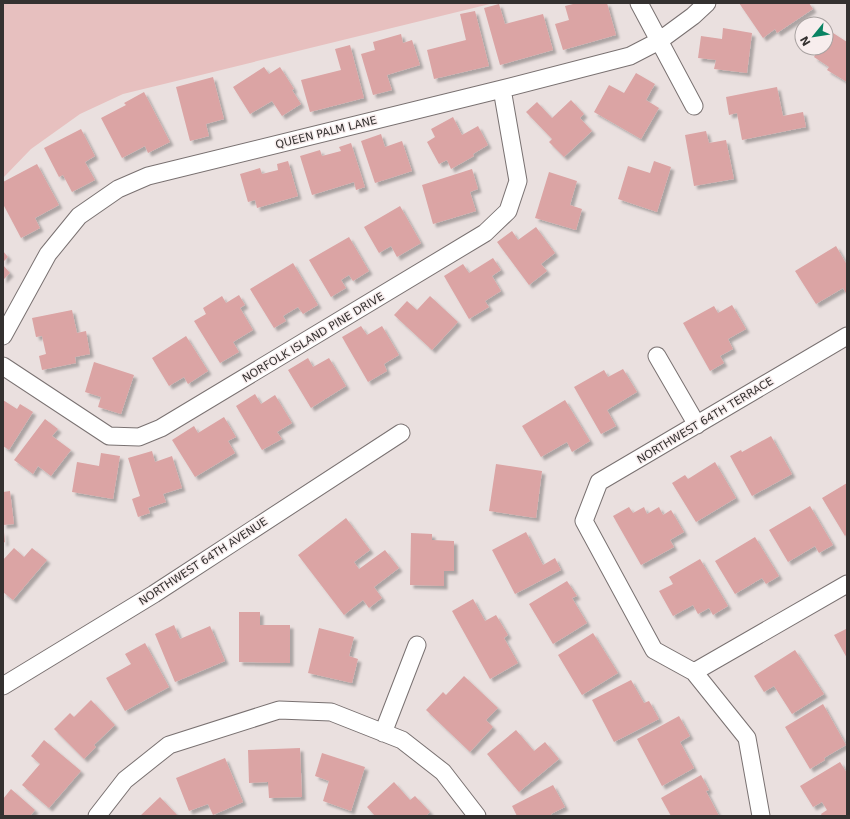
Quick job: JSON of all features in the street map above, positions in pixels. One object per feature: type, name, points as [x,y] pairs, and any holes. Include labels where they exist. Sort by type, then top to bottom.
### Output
[{"type":"street","points":[[639,3],[694,106]]},
{"type":"street","name":"QUEEN PALM LANE","points":[[3,336],[48,254],[79,216],[118,189],[153,174],[502,89],[630,56],[659,40],[693,16],[707,3]]},
{"type":"street","name":"NORFOLK ISLAND PINE DRIVE","points":[[3,366],[109,436],[139,437],[161,428],[486,233],[508,211],[518,181],[502,89]]},
{"type":"street","name":"NORTHWEST 64TH TERRACE","points":[[694,672],[654,650],[584,521],[599,482],[847,336]]},
{"type":"street","points":[[657,356],[697,425]]},
{"type":"street","name":"NORTHWEST 64TH AVENUE","points":[[3,686],[154,594],[401,433]]},
{"type":"street","points":[[760,816],[747,738],[694,672],[847,584]]},
{"type":"street","points":[[383,733],[417,645]]},
{"type":"street","points":[[97,816],[125,780],[169,745],[279,710],[331,712],[402,740],[443,772],[477,816]]},
{"type":"shaded area","points":[[3,3],[494,3],[123,94],[80,114],[31,149],[3,178]]},
{"type":"building","points":[[577,3],[607,3],[616,35],[563,50],[555,24],[569,20],[565,6]]},
{"type":"building","points":[[739,3],[809,3],[813,9],[802,16],[794,16],[794,22],[777,33],[775,29],[763,38]]},
{"type":"building","points":[[499,4],[505,24],[543,14],[553,50],[500,65],[484,8]]},
{"type":"building","points":[[475,11],[489,66],[434,79],[427,50],[466,40],[460,14]]},
{"type":"building","points":[[723,28],[752,33],[747,73],[714,69],[716,60],[698,58],[701,36],[722,39]]},
{"type":"building","points":[[401,34],[403,43],[412,40],[420,65],[387,75],[392,90],[373,95],[361,54],[375,50],[373,42]]},
{"type":"building","points":[[834,34],[847,42],[847,82],[827,70],[829,67],[814,57],[834,56]]},
{"type":"building","points":[[350,45],[364,98],[310,112],[301,80],[341,70],[335,49]]},
{"type":"building","points":[[264,67],[269,74],[280,67],[294,89],[292,90],[301,104],[282,116],[272,101],[250,114],[233,87]]},
{"type":"building","points":[[636,73],[655,84],[646,100],[659,108],[641,139],[594,112],[609,85],[624,93]]},
{"type":"building","points":[[213,77],[224,119],[206,124],[209,136],[190,141],[176,87]]},
{"type":"building","points":[[777,87],[783,116],[803,112],[806,127],[742,140],[737,113],[729,115],[726,97]]},
{"type":"building","points":[[144,92],[170,142],[148,153],[145,146],[122,158],[101,118],[126,105],[124,103]]},
{"type":"building","points":[[571,100],[584,114],[580,118],[592,131],[564,157],[549,142],[552,139],[526,112],[537,102],[552,118]]},
{"type":"building","points":[[453,117],[462,135],[478,126],[488,145],[473,154],[474,156],[451,169],[447,160],[439,164],[427,142],[435,137],[431,129]]},
{"type":"building","points":[[81,129],[95,156],[85,162],[95,180],[72,192],[63,175],[59,177],[44,148]]},
{"type":"building","points":[[706,131],[709,143],[726,140],[734,179],[694,186],[685,135]]},
{"type":"building","points":[[381,134],[385,147],[402,141],[412,171],[375,183],[361,141]]},
{"type":"building","points":[[351,143],[365,187],[356,190],[354,182],[312,195],[300,156],[320,150],[322,156],[341,151],[339,147]]},
{"type":"building","points":[[288,161],[298,196],[257,208],[255,200],[248,202],[240,174],[260,168],[262,174],[278,170],[277,164]]},
{"type":"building","points":[[654,161],[671,167],[657,212],[618,199],[628,166],[650,173]]},
{"type":"building","points":[[37,164],[59,205],[35,218],[40,228],[21,238],[3,204],[3,182]]},
{"type":"building","points":[[472,169],[478,189],[470,192],[476,211],[433,224],[422,185]]},
{"type":"building","points":[[549,172],[577,181],[570,205],[582,209],[576,230],[535,218]]},
{"type":"building","points":[[400,206],[421,243],[397,257],[391,246],[379,253],[364,227]]},
{"type":"building","points":[[536,227],[555,253],[541,264],[547,271],[529,285],[497,242],[512,231],[518,240]]},
{"type":"building","points":[[349,237],[369,271],[353,281],[349,275],[341,280],[346,288],[331,297],[309,260]]},
{"type":"building","points":[[836,246],[847,265],[847,292],[846,293],[843,288],[816,304],[795,271]]},
{"type":"building","points":[[3,251],[8,257],[3,262]]},
{"type":"building","points":[[493,258],[501,270],[492,276],[501,291],[485,301],[489,307],[469,319],[444,276],[463,264],[469,273]]},
{"type":"building","points":[[293,263],[318,305],[303,314],[298,307],[283,316],[286,321],[274,328],[250,289]]},
{"type":"building","points":[[3,265],[10,273],[3,280]]},
{"type":"building","points":[[239,295],[245,305],[240,308],[253,330],[233,342],[239,352],[220,363],[194,321],[206,314],[203,308],[222,296],[226,303]]},
{"type":"building","points":[[430,296],[458,322],[432,350],[394,315],[407,301],[417,310]]},
{"type":"building","points":[[732,305],[746,329],[728,339],[733,349],[720,356],[724,363],[710,371],[683,323],[714,306],[718,313]]},
{"type":"building","points":[[72,310],[77,333],[86,331],[90,354],[75,357],[76,363],[42,370],[39,356],[46,354],[42,336],[36,337],[32,318]]},
{"type":"building","points":[[361,326],[367,335],[382,326],[399,355],[384,364],[387,371],[368,382],[342,337]]},
{"type":"building","points":[[186,336],[208,371],[188,384],[184,377],[169,386],[152,358]]},
{"type":"building","points":[[308,358],[313,367],[329,358],[346,386],[311,408],[288,370]]},
{"type":"building","points":[[94,362],[134,375],[121,414],[98,407],[101,397],[85,392]]},
{"type":"building","points":[[623,369],[637,392],[607,410],[616,426],[601,434],[574,387],[604,370],[608,377]]},
{"type":"building","points":[[255,394],[261,404],[275,395],[292,423],[277,432],[282,439],[262,450],[236,406]]},
{"type":"building","points":[[3,400],[17,409],[20,404],[33,412],[9,450],[3,446]]},
{"type":"building","points":[[565,400],[590,441],[572,452],[567,442],[541,457],[522,426]]},
{"type":"building","points":[[224,417],[236,437],[228,441],[235,453],[195,477],[172,440],[194,426],[198,433]]},
{"type":"building","points":[[45,419],[58,429],[52,436],[71,450],[51,476],[38,466],[33,474],[14,460]]},
{"type":"building","points":[[771,436],[792,474],[752,496],[730,456],[741,450],[742,452]]},
{"type":"building","points":[[152,451],[155,462],[172,456],[182,488],[163,494],[166,502],[148,508],[150,513],[138,517],[132,499],[140,496],[128,458]]},
{"type":"building","points":[[101,453],[120,456],[113,499],[72,492],[77,462],[99,466]]},
{"type":"building","points":[[715,462],[736,498],[696,522],[672,483],[685,475],[688,479]]},
{"type":"building","points":[[496,464],[542,471],[536,518],[489,511]]},
{"type":"building","points":[[847,483],[847,534],[845,536],[822,498]]},
{"type":"building","points":[[10,491],[14,524],[3,525],[3,492]]},
{"type":"building","points":[[810,506],[833,545],[819,553],[815,546],[788,562],[769,530]]},
{"type":"building","points":[[629,507],[633,513],[644,507],[647,514],[659,507],[663,515],[671,510],[684,532],[670,540],[674,547],[641,565],[613,516]]},
{"type":"building","points":[[346,518],[370,550],[354,562],[359,569],[385,550],[399,568],[374,587],[382,598],[369,608],[363,600],[344,615],[298,555]]},
{"type":"building","points":[[3,532],[5,542],[3,543]]},
{"type":"building","points":[[526,532],[543,565],[555,558],[561,570],[515,594],[492,550]]},
{"type":"building","points":[[411,533],[432,534],[432,540],[454,541],[454,571],[444,571],[444,586],[410,585]]},
{"type":"building","points":[[755,537],[779,576],[766,584],[762,578],[735,594],[715,561]]},
{"type":"building","points":[[14,548],[24,557],[32,548],[47,560],[13,600],[3,592],[3,560]]},
{"type":"building","points":[[700,559],[728,606],[713,615],[709,608],[698,614],[693,605],[673,616],[659,591],[673,584],[669,577]]},
{"type":"building","points":[[567,581],[577,596],[572,598],[587,623],[553,644],[529,604]]},
{"type":"building","points":[[473,599],[485,621],[496,615],[508,635],[504,638],[518,663],[490,679],[452,611]]},
{"type":"building","points":[[239,612],[260,612],[260,625],[290,625],[290,663],[239,662]]},
{"type":"building","points":[[174,625],[180,639],[210,626],[225,661],[175,682],[155,634]]},
{"type":"building","points":[[319,628],[354,637],[349,656],[358,659],[352,683],[308,673]]},
{"type":"building","points":[[846,629],[847,630],[847,658],[834,635]]},
{"type":"building","points":[[593,633],[618,673],[582,695],[558,655]]},
{"type":"building","points":[[145,643],[169,687],[125,711],[106,678],[131,664],[125,654]]},
{"type":"building","points":[[795,650],[824,694],[792,714],[774,686],[764,692],[754,676]]},
{"type":"building","points":[[464,676],[498,708],[486,720],[493,727],[470,752],[426,710],[443,692],[446,695]]},
{"type":"building","points":[[631,680],[644,703],[649,701],[659,719],[614,742],[592,700]]},
{"type":"building","points":[[91,700],[115,725],[94,745],[96,747],[84,759],[54,729],[70,713],[74,717]]},
{"type":"building","points":[[823,704],[846,745],[824,758],[825,760],[810,769],[785,727]]},
{"type":"building","points":[[679,716],[690,736],[680,742],[694,768],[662,786],[637,739]]},
{"type":"building","points":[[516,730],[534,751],[545,742],[559,759],[519,792],[487,754]]},
{"type":"building","points":[[44,740],[81,771],[49,808],[22,785],[40,764],[31,756]]},
{"type":"building","points":[[300,748],[302,797],[269,798],[268,782],[249,783],[248,750]]},
{"type":"building","points":[[322,753],[365,767],[351,811],[323,801],[329,781],[315,776]]},
{"type":"building","points":[[225,758],[243,802],[213,815],[208,804],[189,811],[176,778]]},
{"type":"building","points":[[840,762],[847,773],[847,816],[822,816],[821,814],[827,810],[822,802],[813,807],[800,786]]},
{"type":"building","points":[[701,775],[709,790],[706,791],[719,816],[671,816],[661,798]]},
{"type":"building","points":[[394,782],[410,800],[415,796],[430,812],[426,816],[375,816],[367,807]]},
{"type":"building","points":[[553,785],[565,807],[551,814],[552,816],[517,816],[512,806]]},
{"type":"building","points":[[11,789],[35,810],[30,816],[3,816],[3,799]]},
{"type":"building","points":[[160,797],[178,816],[140,816]]}]
